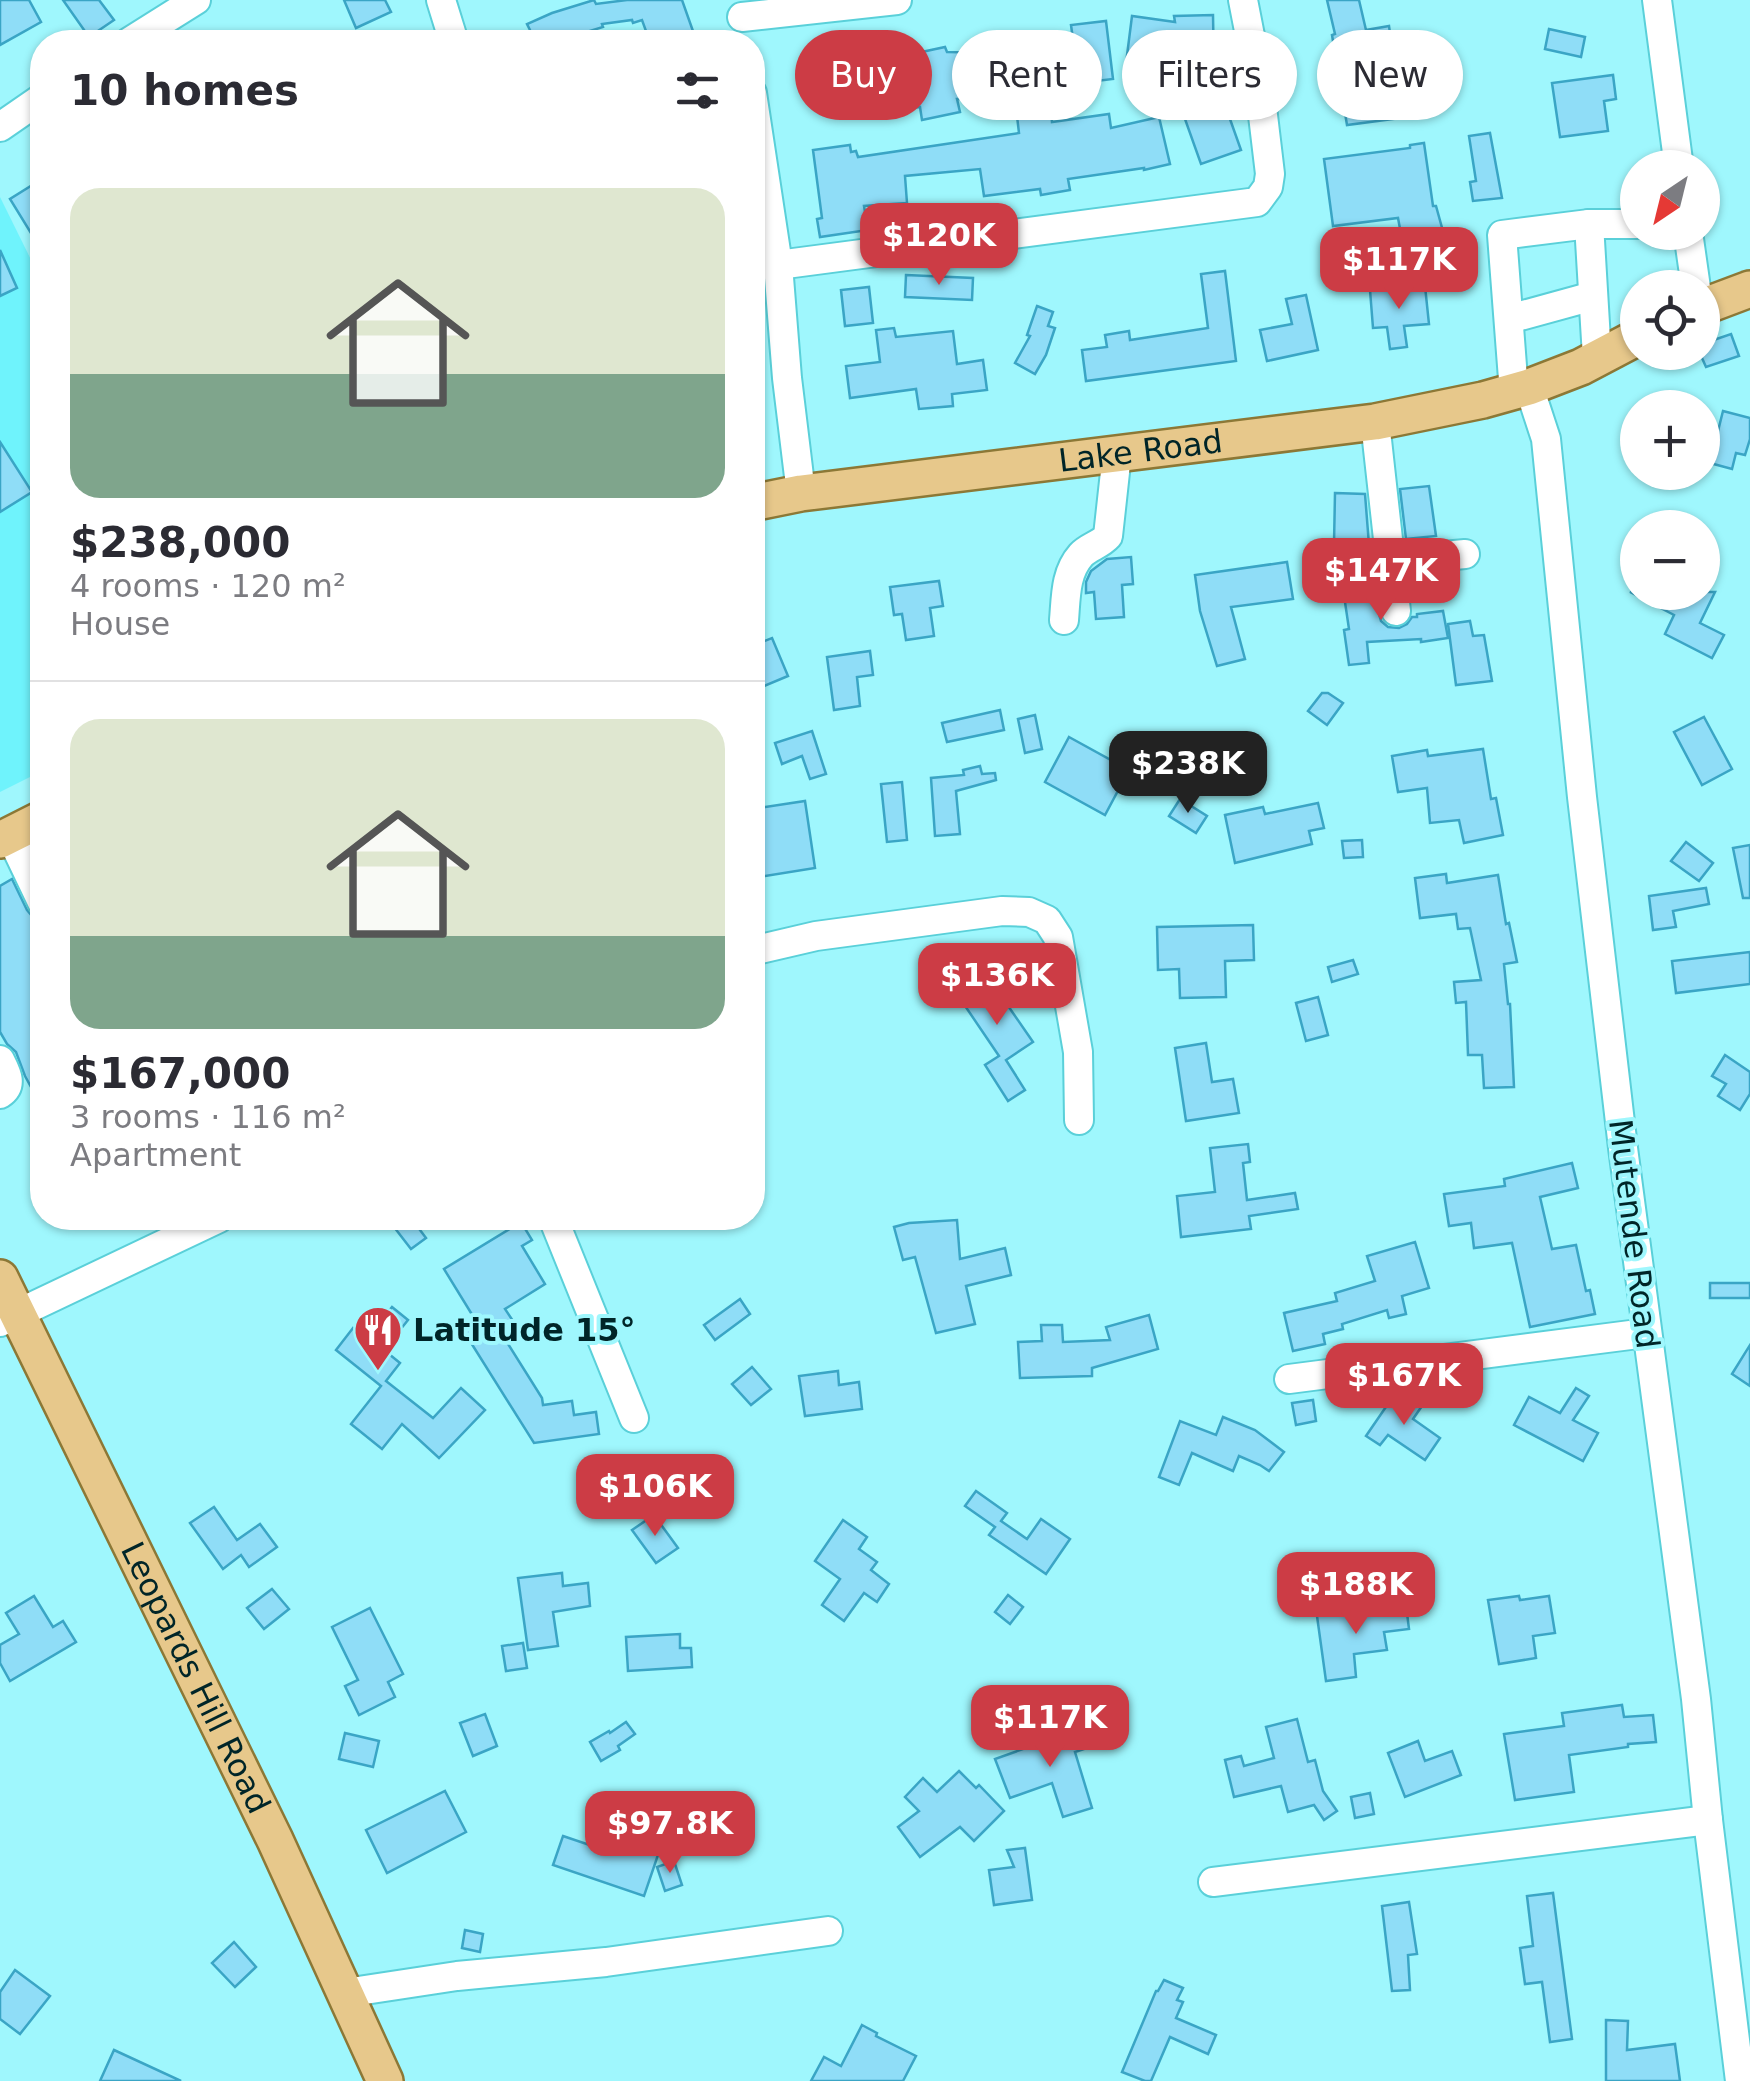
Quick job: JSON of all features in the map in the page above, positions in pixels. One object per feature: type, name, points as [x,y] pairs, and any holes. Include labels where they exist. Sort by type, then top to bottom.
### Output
[{"type":"main road","points":[[1720,300],[1750,289]]},
{"type":"main road","name":"Lake Road","points":[[765,500],[1375,422],[1522,389],[1620,346]]},
{"type":"main road","points":[[5,838],[30,825]]},
{"type":"main road","name":"Leopards Hill Road","points":[[0,1278],[9,1318],[274,1840],[384,2081]]},
{"type":"street","points":[[147,30],[196,0]]},
{"type":"street","points":[[440,0],[450,30]]},
{"type":"street","points":[[742,20],[898,0]]},
{"type":"street","points":[[778,265],[1257,202],[1268,188],[1270,174],[1259,82],[1243,0]]},
{"type":"street","points":[[1656,0],[1677,150]]},
{"type":"street","points":[[0,126],[30,106]]},
{"type":"street","points":[[765,179],[778,265],[801,493]]},
{"type":"street","points":[[1597,358],[1589,224],[1620,224]]},
{"type":"street","name":"Mutende Road","points":[[1589,224],[1502,235],[1509,319],[1522,389],[1546,439],[1582,796],[1740,2081]]},
{"type":"street","points":[[1509,319],[1594,296]]},
{"type":"street","points":[[1375,422],[1396,611]]},
{"type":"street","points":[[1064,620],[1067,579],[1082,552],[1100,545],[1108,536],[1117,454]]},
{"type":"street","points":[[1346,565],[1465,554]]},
{"type":"street","points":[[5,838],[30,881]]},
{"type":"street","points":[[765,948],[816,936],[1002,911],[1030,912],[1046,920],[1058,937],[1078,1052],[1079,1120]]},
{"type":"street","points":[[0,1060],[8,1074],[8,1084],[0,1094]]},
{"type":"street","points":[[9,1318],[194,1230]]},
{"type":"street","points":[[558,1230],[634,1418]]},
{"type":"street","points":[[1290,1379],[1646,1333]]},
{"type":"street","points":[[1213,1882],[1708,1820]]},
{"type":"street","points":[[345,1993],[828,1931]]},
{"type":"shaded area","points":[[0,197],[30,258],[30,777],[0,792]]},
{"type":"building","points":[[0,0],[29,0],[41,22],[0,45]]},
{"type":"building","points":[[63,0],[99,0],[114,20],[99,30],[84,30]]},
{"type":"building","points":[[344,0],[385,0],[391,12],[356,28]]},
{"type":"building","points":[[594,0],[596,4],[682,0],[693,30],[646,30],[642,20],[632,20],[602,24],[603,27],[593,30],[530,30],[527,24]]},
{"type":"building","points":[[1327,0],[1359,0],[1366,30],[1334,30]]},
{"type":"building","points":[[1213,15],[1213,30],[1130,30],[1132,16],[1175,22],[1174,16]]},
{"type":"building","points":[[1106,21],[1113,79],[1102,80],[1102,30],[1072,30],[1071,25]]},
{"type":"building","points":[[1549,29],[1585,37],[1581,57],[1545,49]]},
{"type":"building","points":[[945,47],[952,52],[952,114],[932,118],[932,50]]},
{"type":"building","points":[[1613,75],[1616,99],[1604,101],[1608,131],[1560,137],[1552,83]]},
{"type":"building","points":[[1109,114],[1111,128],[1160,120],[1170,164],[1068,179],[1070,190],[1041,195],[1040,189],[984,196],[980,169],[905,176],[907,203],[864,206],[868,230],[820,237],[817,219],[822,218],[813,150],[850,145],[851,152],[856,151],[858,157],[1019,133],[1017,120],[1102,120],[1102,115]]},
{"type":"building","points":[[1185,120],[1230,120],[1241,150],[1201,164]]},
{"type":"building","points":[[1346,120],[1385,120],[1347,125]]},
{"type":"building","points":[[1490,133],[1502,198],[1473,201],[1470,182],[1476,181],[1469,136]]},
{"type":"building","points":[[1424,143],[1433,206],[1444,235],[1449,267],[1421,271],[1415,231],[1401,234],[1398,218],[1333,226],[1324,159]]},
{"type":"building","points":[[30,186],[30,232],[10,199]]},
{"type":"building","points":[[0,250],[17,288],[0,296]]},
{"type":"building","points":[[1225,271],[1236,361],[1086,381],[1082,350],[1107,347],[1105,335],[1129,331],[1130,340],[1208,328],[1201,274]]},
{"type":"building","points":[[906,275],[973,278],[972,300],[905,297]]},
{"type":"building","points":[[1425,286],[1429,324],[1404,326],[1407,347],[1390,349],[1387,327],[1373,328],[1370,290]]},
{"type":"building","points":[[869,287],[873,323],[845,326],[841,290]]},
{"type":"building","points":[[1306,295],[1318,350],[1267,361],[1260,330],[1292,324],[1286,299]]},
{"type":"building","points":[[1037,306],[1053,312],[1048,326],[1055,328],[1035,374],[1015,363],[1030,336],[1027,335]]},
{"type":"building","points":[[894,328],[896,337],[953,331],[957,364],[983,360],[987,390],[952,394],[953,406],[919,409],[916,389],[850,398],[846,366],[880,362],[876,330]]},
{"type":"building","points":[[1731,334],[1739,356],[1720,362],[1720,338]]},
{"type":"building","points":[[1723,411],[1750,418],[1745,455],[1736,453],[1732,469],[1720,466]]},
{"type":"building","points":[[0,442],[30,493],[0,512]]},
{"type":"building","points":[[1429,486],[1436,536],[1406,539],[1400,489]]},
{"type":"building","points":[[1335,493],[1365,494],[1369,545],[1337,550]]},
{"type":"building","points":[[1131,557],[1133,584],[1122,585],[1124,617],[1096,619],[1094,592],[1086,593],[1091,571],[1107,559]]},
{"type":"building","points":[[1287,562],[1293,599],[1231,607],[1245,659],[1217,666],[1200,611],[1195,575]]},
{"type":"building","points":[[1375,580],[1379,614],[1388,627],[1399,628],[1417,614],[1443,611],[1448,638],[1367,642],[1369,663],[1349,665],[1344,630],[1349,629],[1342,582]]},
{"type":"building","points":[[939,581],[943,606],[930,608],[934,636],[906,640],[902,614],[894,615],[890,587]]},
{"type":"building","points":[[1664,610],[1706,610],[1700,623],[1724,635],[1712,658],[1665,634],[1674,615]]},
{"type":"building","points":[[1470,621],[1473,636],[1484,635],[1492,681],[1456,685],[1448,624]]},
{"type":"building","points":[[772,638],[788,676],[765,686],[765,641]]},
{"type":"building","points":[[870,651],[873,675],[857,677],[860,706],[834,710],[827,657]]},
{"type":"building","points":[[1322,693],[1343,703],[1327,725],[1308,711]]},
{"type":"building","points":[[1000,710],[1004,730],[947,742],[942,723]]},
{"type":"building","points":[[1035,715],[1042,749],[1025,753],[1018,719]]},
{"type":"building","points":[[1704,717],[1732,769],[1702,785],[1674,732]]},
{"type":"building","points":[[812,731],[826,774],[810,779],[802,756],[782,764],[775,743]]},
{"type":"building","points":[[1069,737],[1129,770],[1105,815],[1045,782]]},
{"type":"building","points":[[1483,749],[1491,799],[1496,798],[1503,835],[1464,843],[1459,820],[1430,823],[1427,788],[1398,792],[1392,756],[1427,750],[1428,756]]},
{"type":"building","points":[[980,766],[982,774],[995,773],[996,780],[956,791],[960,834],[935,836],[931,778],[964,775],[963,770]]},
{"type":"building","points":[[902,782],[907,840],[887,842],[881,784]]},
{"type":"building","points":[[1180,799],[1207,816],[1196,833],[1169,816]]},
{"type":"building","points":[[805,801],[815,868],[765,876],[765,807]]},
{"type":"building","points":[[1318,803],[1324,828],[1309,831],[1312,844],[1235,863],[1225,815],[1263,807],[1265,814]]},
{"type":"building","points":[[1362,840],[1363,857],[1344,858],[1342,841]]},
{"type":"building","points":[[1686,842],[1713,863],[1699,881],[1671,861]]},
{"type":"building","points":[[1750,845],[1750,898],[1743,898],[1733,848]]},
{"type":"building","points":[[1446,874],[1447,883],[1498,875],[1517,962],[1504,964],[1514,1087],[1484,1088],[1482,1055],[1468,1055],[1466,1002],[1456,1003],[1454,982],[1481,980],[1470,928],[1458,929],[1456,914],[1420,918],[1415,878]]},
{"type":"building","points":[[12,879],[30,914],[30,1085],[16,1052],[0,1032],[0,886]]},
{"type":"building","points":[[1706,888],[1709,904],[1673,911],[1676,927],[1653,930],[1649,896]]},
{"type":"building","points":[[1253,925],[1254,960],[1225,961],[1226,997],[1180,998],[1179,969],[1158,970],[1157,927]]},
{"type":"building","points":[[1750,952],[1750,984],[1676,993],[1672,961]]},
{"type":"building","points":[[1353,960],[1358,974],[1332,982],[1328,967]]},
{"type":"building","points":[[994,969],[1011,995],[1004,1000],[1033,1042],[1006,1060],[1025,1090],[1008,1101],[985,1065],[999,1056],[957,994]]},
{"type":"building","points":[[1318,997],[1328,1035],[1306,1041],[1296,1003]]},
{"type":"building","points":[[1206,1043],[1212,1082],[1233,1079],[1239,1113],[1186,1121],[1175,1048]]},
{"type":"building","points":[[1725,1055],[1750,1072],[1750,1094],[1740,1110],[1718,1096],[1726,1084],[1712,1076]]},
{"type":"building","points":[[1248,1144],[1250,1162],[1243,1163],[1247,1200],[1295,1193],[1298,1209],[1249,1216],[1251,1229],[1181,1237],[1177,1196],[1215,1192],[1210,1148]]},
{"type":"building","points":[[1572,1163],[1578,1188],[1540,1197],[1552,1249],[1576,1245],[1595,1314],[1530,1327],[1512,1243],[1474,1248],[1471,1223],[1449,1226],[1444,1194],[1505,1186],[1504,1179]]},
{"type":"building","points":[[957,1220],[960,1259],[1005,1248],[1011,1275],[966,1286],[975,1324],[936,1333],[915,1257],[903,1260],[894,1227]]},
{"type":"building","points":[[396,1230],[420,1230],[426,1238],[411,1249]]},
{"type":"building","points":[[508,1230],[526,1230],[532,1240],[522,1246],[545,1284],[505,1309],[517,1327],[503,1336],[543,1405],[572,1401],[574,1415],[596,1412],[599,1434],[534,1443],[463,1330],[476,1321],[444,1269]]},
{"type":"building","points":[[1415,1242],[1429,1288],[1402,1296],[1406,1314],[1389,1318],[1387,1310],[1342,1324],[1343,1329],[1323,1334],[1325,1344],[1293,1351],[1284,1313],[1337,1301],[1335,1293],[1375,1281],[1367,1256]]},
{"type":"building","points":[[1710,1283],[1750,1283],[1750,1298],[1710,1298]]},
{"type":"building","points":[[740,1299],[750,1314],[715,1340],[704,1325]]},
{"type":"building","name":"Latitude 15°","points":[[392,1307],[408,1320],[384,1350],[400,1363],[386,1381],[433,1418],[461,1388],[485,1410],[439,1458],[402,1424],[382,1449],[351,1424],[381,1386],[336,1350],[353,1328],[366,1339]]},
{"type":"building","points":[[1149,1315],[1158,1349],[1092,1368],[1092,1376],[1020,1378],[1018,1342],[1042,1341],[1041,1325],[1062,1325],[1063,1342],[1110,1340],[1106,1327]]},
{"type":"building","points":[[1750,1345],[1750,1386],[1732,1374]]},
{"type":"building","points":[[752,1367],[771,1389],[751,1405],[732,1384]]},
{"type":"building","points":[[838,1371],[839,1385],[859,1382],[862,1409],[805,1416],[799,1376]]},
{"type":"building","points":[[1576,1388],[1589,1396],[1573,1420],[1598,1433],[1583,1461],[1514,1425],[1529,1397],[1560,1413]]},
{"type":"building","points":[[1410,1394],[1424,1403],[1413,1419],[1440,1438],[1425,1460],[1388,1435],[1380,1445],[1366,1436],[1390,1401],[1400,1408]]},
{"type":"building","points":[[1313,1400],[1316,1421],[1296,1425],[1292,1403]]},
{"type":"building","points":[[1223,1417],[1255,1430],[1284,1452],[1269,1471],[1239,1456],[1233,1471],[1192,1453],[1179,1485],[1159,1477],[1180,1421],[1216,1435]]},
{"type":"building","points":[[976,1491],[1007,1513],[1001,1521],[1027,1539],[1041,1519],[1070,1539],[1046,1574],[989,1535],[995,1527],[965,1506]]},
{"type":"building","points":[[214,1507],[237,1540],[260,1524],[277,1547],[249,1567],[241,1555],[223,1569],[190,1523]]},
{"type":"building","points":[[654,1515],[678,1548],[656,1563],[632,1530]]},
{"type":"building","points":[[843,1520],[867,1537],[859,1549],[877,1562],[871,1570],[889,1584],[877,1602],[864,1593],[844,1621],[822,1605],[840,1579],[815,1561]]},
{"type":"building","points":[[562,1573],[563,1586],[588,1583],[590,1606],[553,1612],[558,1646],[528,1650],[518,1578]]},
{"type":"building","points":[[272,1589],[289,1609],[264,1629],[247,1608]]},
{"type":"building","points":[[1008,1595],[1023,1607],[1010,1624],[995,1612]]},
{"type":"building","points":[[34,1596],[53,1627],[63,1621],[76,1642],[10,1681],[0,1663],[0,1645],[19,1634],[6,1613]]},
{"type":"building","points":[[1519,1596],[1520,1600],[1549,1596],[1555,1633],[1533,1636],[1536,1658],[1499,1664],[1488,1600]]},
{"type":"building","points":[[1406,1605],[1409,1629],[1384,1632],[1387,1650],[1354,1654],[1356,1677],[1326,1681],[1317,1616]]},
{"type":"building","points":[[370,1608],[403,1674],[388,1682],[395,1697],[359,1715],[345,1686],[358,1680],[332,1627]]},
{"type":"building","points":[[680,1634],[680,1648],[691,1648],[692,1667],[628,1671],[626,1637]]},
{"type":"building","points":[[523,1643],[527,1668],[506,1671],[502,1646]]},
{"type":"building","points":[[1622,1705],[1624,1717],[1653,1715],[1656,1742],[1569,1755],[1574,1792],[1515,1800],[1504,1734],[1564,1726],[1562,1713]]},
{"type":"building","points":[[485,1714],[497,1746],[473,1756],[460,1723]]},
{"type":"building","points":[[1297,1719],[1308,1762],[1315,1760],[1323,1791],[1337,1811],[1324,1820],[1314,1805],[1288,1812],[1281,1786],[1234,1797],[1225,1760],[1241,1756],[1244,1766],[1274,1758],[1266,1727]]},
{"type":"building","points":[[626,1722],[635,1734],[618,1746],[620,1750],[601,1761],[590,1742]]},
{"type":"building","points":[[1087,1726],[1093,1746],[1075,1752],[1092,1808],[1063,1817],[1052,1783],[1010,1798],[995,1759]]},
{"type":"building","points":[[345,1733],[379,1741],[373,1767],[339,1759]]},
{"type":"building","points":[[1418,1741],[1425,1761],[1452,1751],[1461,1775],[1405,1797],[1388,1753]]},
{"type":"building","points":[[959,1771],[1004,1811],[974,1841],[960,1827],[920,1857],[898,1827],[919,1811],[905,1797],[923,1778],[937,1792]]},
{"type":"building","points":[[445,1791],[466,1832],[387,1873],[366,1830]]},
{"type":"building","points":[[1370,1793],[1374,1814],[1355,1818],[1351,1797]]},
{"type":"building","points":[[563,1836],[613,1853],[618,1838],[659,1852],[644,1896],[553,1865]]},
{"type":"building","points":[[1025,1848],[1032,1900],[994,1905],[989,1870],[1014,1867],[1007,1850]]},
{"type":"building","points":[[674,1861],[682,1885],[665,1891],[657,1867]]},
{"type":"building","points":[[1553,1893],[1572,2039],[1550,2042],[1542,1982],[1525,1984],[1520,1948],[1533,1946],[1527,1896]]},
{"type":"building","points":[[1409,1902],[1417,1954],[1408,1955],[1410,1990],[1392,1991],[1382,1906]]},
{"type":"building","points":[[465,1930],[483,1934],[480,1952],[462,1948]]},
{"type":"building","points":[[234,1942],[256,1967],[235,1987],[212,1963]]},
{"type":"building","points":[[15,1970],[50,1996],[20,2034],[0,2019],[0,1992]]},
{"type":"building","points":[[1164,1980],[1183,1988],[1177,2000],[1183,2002],[1176,2018],[1216,2035],[1208,2054],[1170,2037],[1151,2081],[1145,2081],[1122,2072]]},
{"type":"building","points":[[1606,2020],[1628,2021],[1627,2050],[1675,2044],[1680,2081],[1606,2081]]},
{"type":"building","points":[[862,2025],[916,2056],[903,2081],[811,2081],[824,2057],[841,2066]]},
{"type":"building","points":[[114,2050],[181,2081],[100,2081]]},
{"type":"place","name":"Latitude 15°","points":[[378,1372]]}]
